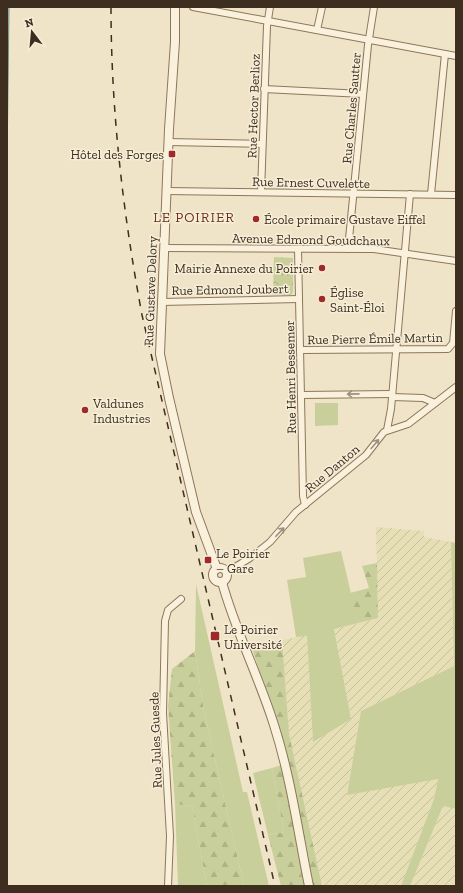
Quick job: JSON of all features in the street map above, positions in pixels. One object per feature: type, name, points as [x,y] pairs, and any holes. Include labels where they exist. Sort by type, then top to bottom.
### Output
[{"type":"street","name":"Rue Gustave Delory","points":[[175,7],[175,42],[168,142],[160,349],[164,378],[198,519],[217,569]]},
{"type":"street","points":[[193,7],[456,56]]},
{"type":"street","name":"Rue Hector Berlioz","points":[[261,192],[267,21],[270,7]]},
{"type":"street","points":[[317,30],[322,7]]},
{"type":"street","name":"Rue Charles Sautter","points":[[348,249],[368,40],[374,7]]},
{"type":"street","points":[[431,194],[445,54]]},
{"type":"street","points":[[264,89],[363,94]]},
{"type":"street","points":[[168,142],[262,144]]},
{"type":"street","name":"Rue Ernest Cuvelette","points":[[166,191],[456,194]]},
{"type":"street","points":[[410,194],[392,395],[387,430],[408,424],[456,388]]},
{"type":"street","name":"Avenue Edmond Goudchaux","points":[[164,248],[379,250],[456,261]]},
{"type":"street","name":"Rue Henri Bessemer","points":[[298,249],[303,496],[305,505]]},
{"type":"street","name":"Rue Edmond Joubert","points":[[161,302],[299,299]]},
{"type":"street","name":"Rue Pierre Émile Martin","points":[[300,350],[396,350],[450,348],[453,343],[456,311]]},
{"type":"street","points":[[301,395],[392,395],[423,398],[435,403]]},
{"type":"street","name":"Rue Danton","points":[[227,572],[265,546],[286,526],[296,512],[361,459],[387,430]]},
{"type":"street","points":[[222,568],[227,572],[227,578],[222,582],[216,581],[214,578],[213,573],[217,569],[222,568]]},
{"type":"street","points":[[222,582],[279,742],[292,794],[309,886]]},
{"type":"street","name":"Rue Jules Guesde","points":[[168,886],[170,832],[163,713],[165,622],[168,610],[181,599]]},
{"type":"shaded area","points":[[376,527],[424,531],[424,537],[451,542],[454,666],[361,711],[347,794],[438,778],[434,799],[401,886],[322,886],[289,734],[282,640],[307,635],[313,741],[351,719],[334,629],[378,618]]},
{"type":"shaded area","points":[[443,806],[456,809],[456,886],[410,886]]},
{"type":"green space","points":[[274,257],[293,258],[293,292],[291,295],[273,295]]},
{"type":"green space","points":[[315,403],[338,403],[338,425],[315,426]]},
{"type":"green space","points":[[451,542],[456,543],[456,809],[443,806],[410,886],[401,886],[434,799],[438,779],[347,795],[361,711],[454,666]]},
{"type":"green space","points":[[341,551],[358,623],[334,629],[351,719],[313,742],[307,636],[296,637],[287,580],[306,577],[303,558]]},
{"type":"green space","points":[[377,563],[378,618],[358,623],[350,593],[369,588],[362,566]]},
{"type":"green space","points":[[196,584],[243,792],[247,792],[269,886],[244,886],[204,711],[195,651]]},
{"type":"green space","points":[[282,640],[289,734],[322,886],[281,886],[268,835],[284,832],[272,768],[288,763],[252,648]]},
{"type":"green space","points":[[195,651],[204,711],[244,886],[207,886],[192,806],[175,804],[168,706],[172,669]]},
{"type":"green space","points":[[272,768],[284,832],[268,835],[253,773]]},
{"type":"green space","points":[[175,804],[192,806],[207,886],[178,886]]},
{"type":"water","points":[[7,7],[9,7],[7,167]]},
{"type":"railway","points":[[111,7],[113,85],[119,162],[129,238],[142,315],[275,886]]},
{"type":"place","name":"Hôtel des Forges","points":[[172,154]]},
{"type":"place","name":"École primaire Gustave Eiffel","points":[[256,219]]},
{"type":"place","name":"Mairie Annexe du Poirier","points":[[322,268]]},
{"type":"place","name":"Église Saint-Éloi","points":[[322,299]]},
{"type":"place","name":"Valdunes Industries","points":[[85,410]]},
{"type":"place","name":"Le Poirier – Gare","points":[[208,560]]},
{"type":"place","name":"Le Poirier Université","points":[[215,636]]},
{"type":"district","name":"LE POIRIER","points":[[194,217]]}]
